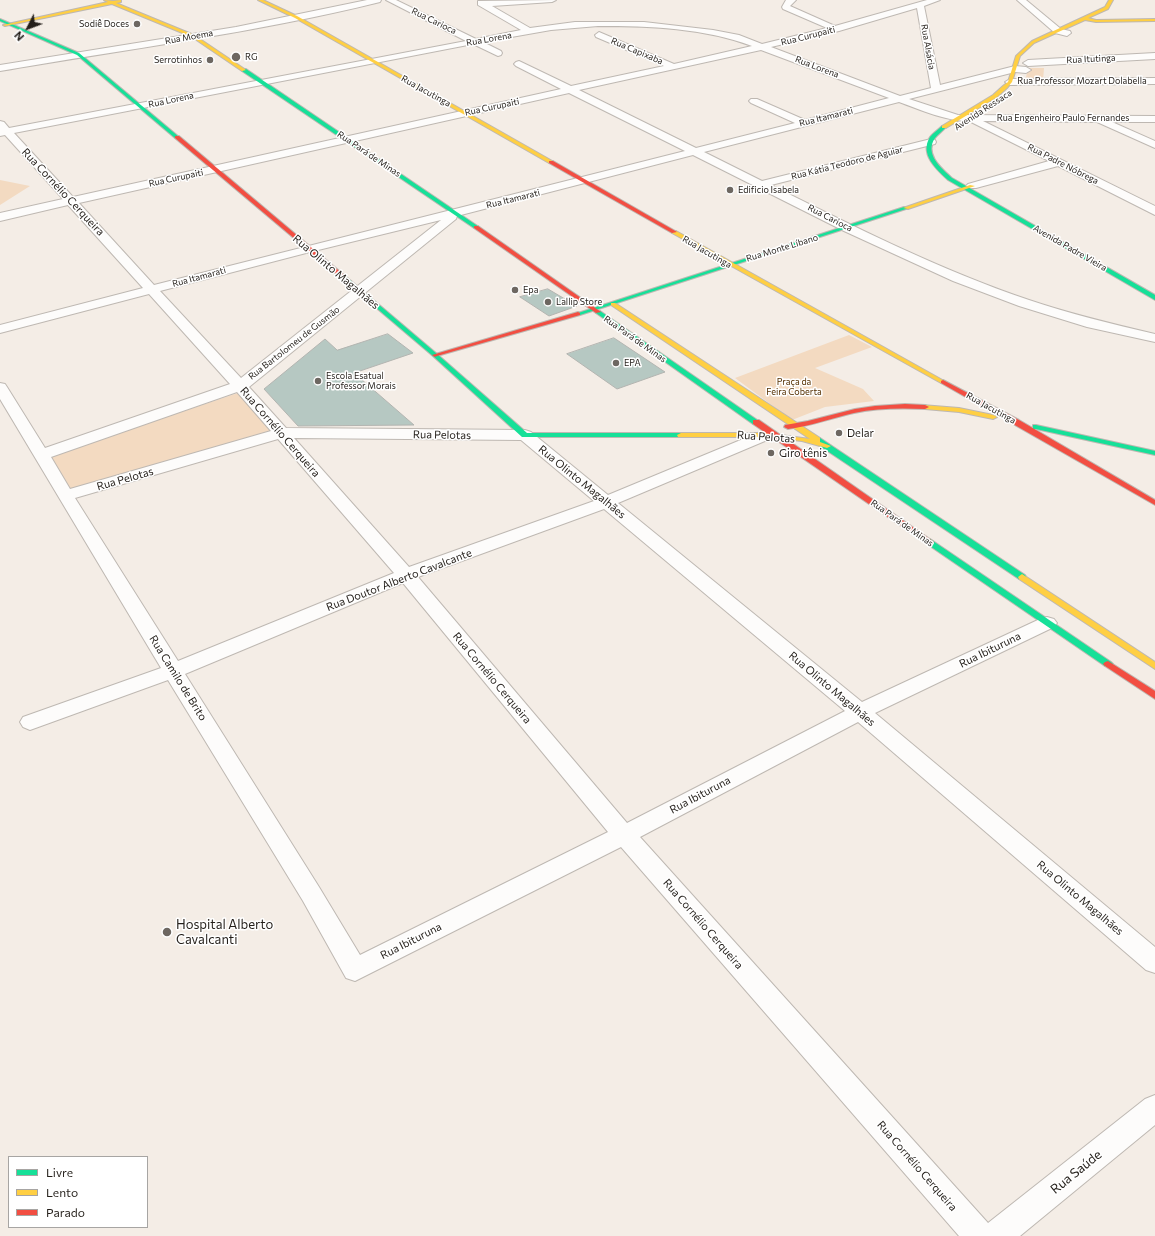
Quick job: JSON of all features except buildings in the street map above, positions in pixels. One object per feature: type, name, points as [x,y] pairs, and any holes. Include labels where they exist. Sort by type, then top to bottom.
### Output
[{"type":"street","points":[[2,23],[108,1],[124,0]]},
{"type":"street","name":"Rua Jacutinga","points":[[260,0],[296,17],[730,264],[1016,422],[1155,503]]},
{"type":"street","name":"Rua Moema","points":[[0,68],[193,36],[377,0]]},
{"type":"street","name":"Rua Carioca","points":[[390,0],[498,52]]},
{"type":"street","points":[[480,2],[552,0]]},
{"type":"street","points":[[792,0],[788,2],[786,7],[836,29]]},
{"type":"street","name":"Rua Curupaiti","points":[[0,217],[762,47],[836,29],[936,0]]},
{"type":"street","points":[[1021,0],[1063,32]]},
{"type":"street","name":"Avenida Ressaca","points":[[943,140],[948,132],[1002,100],[1015,89],[1021,81],[1033,52],[1042,44],[1107,8],[1111,0]]},
{"type":"street","name":"Rua Pará de Minas","points":[[108,1],[193,36],[456,213],[754,421],[771,435],[1155,696]]},
{"type":"street","points":[[480,2],[529,31]]},
{"type":"street","name":"Rua Alsácia","points":[[920,5],[936,90]]},
{"type":"street","name":"Avenida Ressaca","points":[[930,142],[936,132],[995,96],[1010,82],[1018,56],[1033,42],[1096,21],[1114,12]]},
{"type":"street","points":[[625,22],[679,19]]},
{"type":"street","points":[[1085,19],[1096,21],[1155,20]]},
{"type":"street","name":"Rua Lorena","points":[[2,130],[141,106],[529,31],[575,24],[625,22],[709,31],[736,37],[926,109],[958,118],[970,118]]},
{"type":"street","name":"Rua Olinto Magalhães","points":[[2,23],[78,54],[216,169],[307,249],[435,355],[525,435],[860,712],[1155,962]]},
{"type":"street","name":"Rua Capixaba","points":[[599,35],[674,67]]},
{"type":"street","name":"Rua Itutinga","points":[[1027,66],[1155,56]]},
{"type":"street","name":"Rua Carioca","points":[[519,64],[573,89],[848,228],[958,278],[1024,303],[1092,324],[1155,338]]},
{"type":"street","name":"Rua Itamarati","points":[[0,329],[307,249],[584,181],[1027,66]]},
{"type":"street","name":"Rua Professor Mozart Dolabella","points":[[1010,82],[1155,81]]},
{"type":"street","points":[[754,102],[804,123]]},
{"type":"street","name":"Rua Engenheiro Paulo Fernandes","points":[[970,118],[1155,119]]},
{"type":"street","name":"Rua Padre Nóbrega","points":[[970,118],[1155,211]]},
{"type":"street","points":[[1097,118],[1155,146]]},
{"type":"street","name":"Rua Cornélio Cerqueira","points":[[2,130],[72,201],[240,386],[406,575],[624,835],[979,1236]]},
{"type":"street","points":[[930,142],[930,155],[942,173],[968,187]]},
{"type":"street","name":"Rua Kátia Teodoro de Aguiar","points":[[763,184],[930,142]]},
{"type":"street","name":"Rua Monte Líbano","points":[[435,355],[594,310],[730,264],[848,228],[968,187],[1059,162]]},
{"type":"street","points":[[947,164],[968,187]]},
{"type":"street","name":"Avenida Padre Vieira","points":[[968,187],[972,194],[985,198],[1155,298]]},
{"type":"street","name":"Rua Bartolomeu de Gusmão","points":[[41,455],[240,386],[456,213]]},
{"type":"street","name":"Rua Pará de Minas","points":[[613,304],[1155,666]]},
{"type":"street","name":"Rua Camilo de Brito","points":[[0,387],[65,496],[311,894],[355,970]]},
{"type":"street","points":[[754,421],[778,426],[798,427],[836,415],[855,411],[911,407],[980,414],[1155,453]]},
{"type":"street","name":"Rua Pelotas","points":[[65,496],[281,433],[771,435],[803,440],[827,446]]},
{"type":"street","name":"Rua Doutor Alberto Cavalcante","points":[[30,722],[173,672],[406,575],[606,502],[771,435]]},
{"type":"street","name":"Rua Ibituruna","points":[[355,970],[624,835],[860,712],[1047,623]]},
{"type":"street","name":"Rua Saúde","points":[[996,1236],[1155,1108]]},
{"type":"green space","points":[[1028,68],[1044,68],[1043,81],[1025,82]]},
{"type":"green space","points":[[0,180],[30,186],[0,205]]},
{"type":"green space","name":"Praça da Feira Coberta","points":[[849,335],[872,347],[815,368],[863,389],[874,401],[825,407],[792,420],[735,378]]},
{"type":"green space","points":[[238,393],[274,432],[71,490],[49,456]]},
{"type":"traffic: fast","points":[[0,20],[78,54],[177,137]]},
{"type":"traffic: fast","points":[[244,70],[476,227]]},
{"type":"traffic: fast","points":[[944,127],[932,137],[929,148],[932,159],[939,169],[950,179],[1155,298]]},
{"type":"traffic: fast","points":[[578,314],[906,208]]},
{"type":"traffic: fast","points":[[342,276],[435,355],[525,435],[681,435]]},
{"type":"traffic: fast","points":[[598,312],[756,422]]},
{"type":"traffic: fast","points":[[1036,427],[1155,453]]},
{"type":"traffic: fast","points":[[817,440],[1022,577]]},
{"type":"traffic: fast","points":[[930,542],[1108,664]]},
{"type":"traffic: slow","points":[[106,0],[193,36],[244,70]]},
{"type":"traffic: slow","points":[[260,0],[296,17],[551,162]]},
{"type":"traffic: slow","points":[[944,127],[995,96],[1005,87],[1010,82],[1018,56],[1033,42],[1107,8],[1111,0]]},
{"type":"traffic: slow","points":[[5,25],[120,1]]},
{"type":"traffic: slow","points":[[1086,19],[1096,21],[1155,20]]},
{"type":"traffic: slow","points":[[906,208],[972,186]]},
{"type":"traffic: slow","points":[[674,232],[943,382]]},
{"type":"traffic: slow","points":[[613,304],[817,440]]},
{"type":"traffic: slow","points":[[925,407],[959,410],[993,417]]},
{"type":"traffic: slow","points":[[681,435],[766,435],[803,439],[827,446]]},
{"type":"traffic: slow","points":[[1022,577],[1155,666]]},
{"type":"traffic: jam","points":[[177,137],[342,276]]},
{"type":"traffic: jam","points":[[551,162],[674,232]]},
{"type":"traffic: jam","points":[[476,227],[598,312]]},
{"type":"traffic: jam","points":[[435,355],[578,314]]},
{"type":"traffic: jam","points":[[943,382],[1016,422],[1155,503]]},
{"type":"traffic: jam","points":[[788,427],[865,409],[925,407]]},
{"type":"traffic: jam","points":[[756,422],[930,542]]},
{"type":"traffic: jam","points":[[1108,664],[1155,696]]},
{"type":"place","name":"Sodiê Doces","points":[[137,24]]},
{"type":"place","name":"RG","points":[[236,57]]},
{"type":"place","name":"Serrotinhos","points":[[210,60]]},
{"type":"place","name":"Edificio Isabela","points":[[730,190]]},
{"type":"place","name":"Epa","points":[[515,290]]},
{"type":"place","name":"Lallip Store","points":[[548,302]]},
{"type":"place","name":"EPA","points":[[616,363]]},
{"type":"place","name":"Escola Esatual Professor Morais","points":[[318,381]]},
{"type":"place","name":"Delar","points":[[839,433]]},
{"type":"place","name":"Giro tênis","points":[[771,453]]},
{"type":"place","name":"Hospital Alberto Cavalcanti","points":[[167,932]]}]
